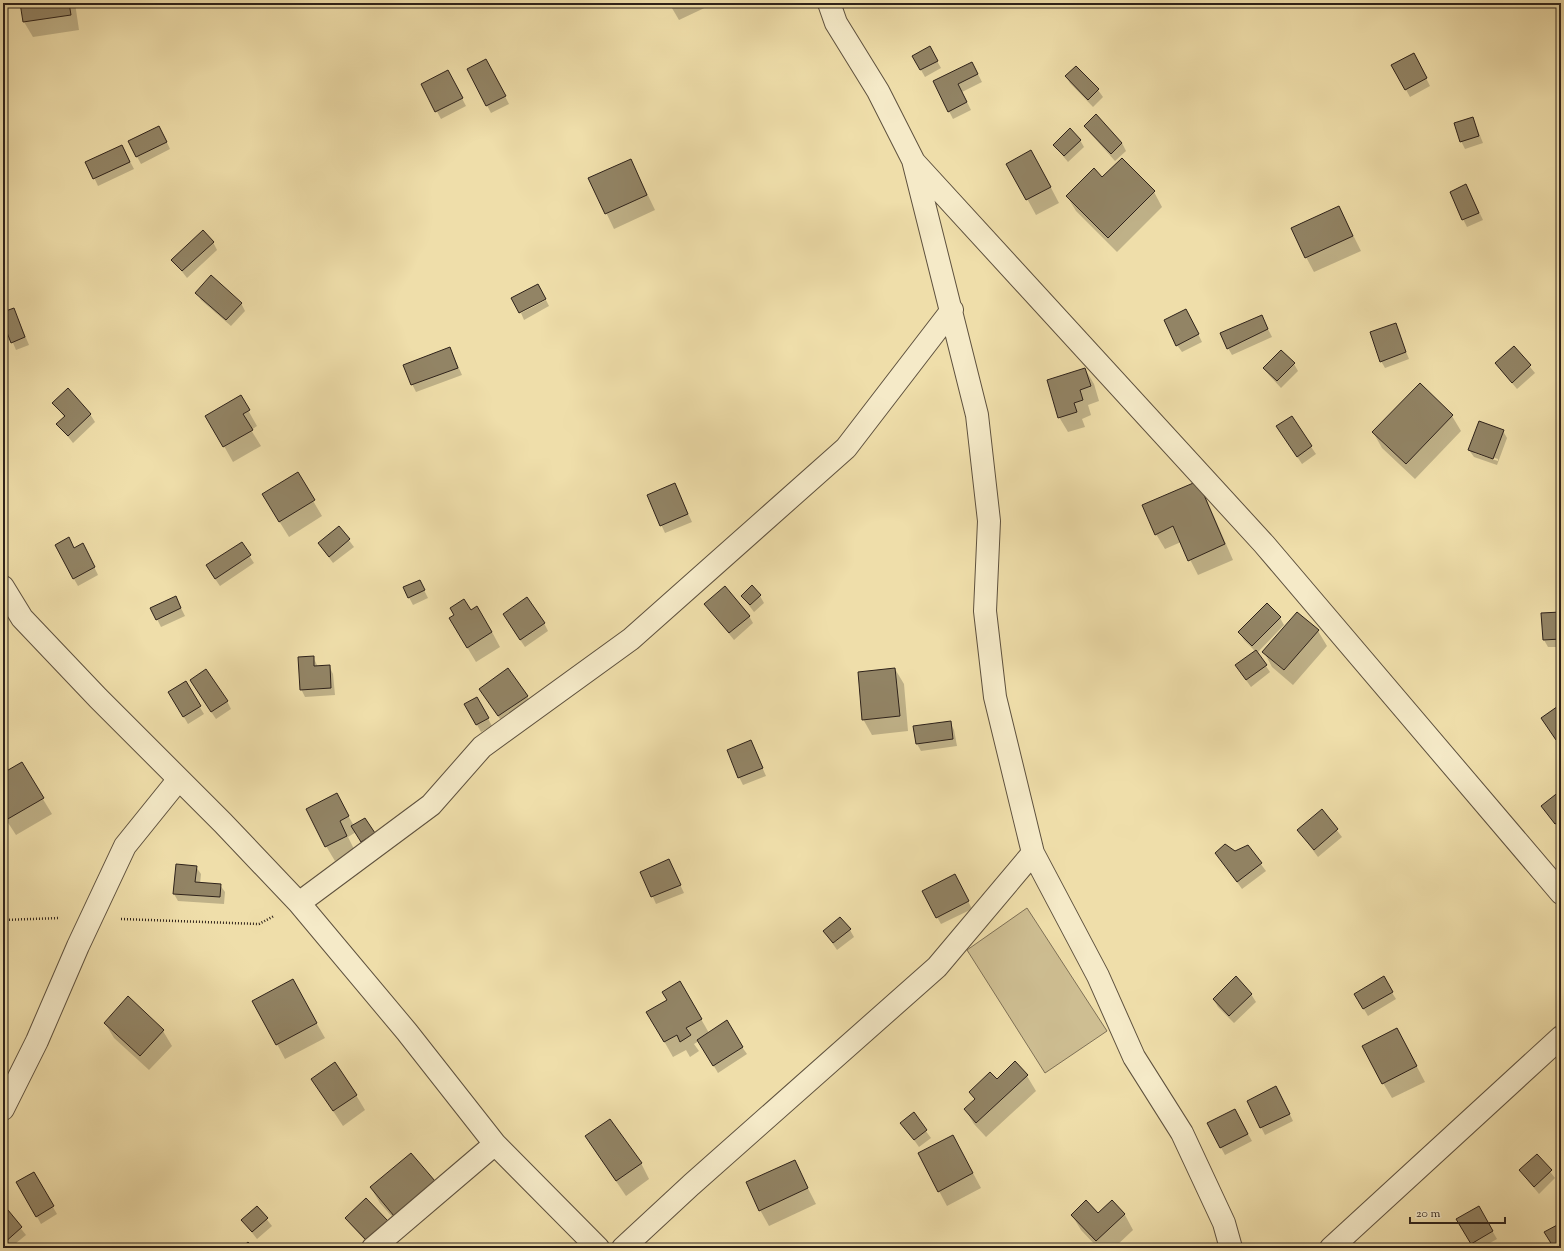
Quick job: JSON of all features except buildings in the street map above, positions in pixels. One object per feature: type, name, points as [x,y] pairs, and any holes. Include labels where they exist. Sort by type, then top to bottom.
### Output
[{"type":"street","points":[[829,3],[836,23],[878,91],[913,160],[952,310],[978,422],[989,521],[985,611],[995,697],[1033,854],[1098,976],[1134,1057],[1182,1133],[1224,1223],[1231,1248]]},
{"type":"street","points":[[913,160],[1264,544],[1561,893]]},
{"type":"street","points":[[299,903],[431,805],[482,747],[631,639],[846,448],[952,310]]},
{"type":"street","points":[[3,586],[22,618],[299,903],[407,1032],[495,1144],[598,1248]]},
{"type":"street","points":[[3,1109],[37,1041],[91,918],[125,846],[179,779]]},
{"type":"street","points":[[623,1248],[691,1185],[937,967],[1033,854]]},
{"type":"street","points":[[1331,1248],[1561,1037]]},
{"type":"street","points":[[373,1248],[495,1144]]},
{"type":"path","points":[[3,920],[91,918],[259,924],[299,903]]},
{"type":"shaded area","points":[[1027,908],[1107,1031],[1045,1073],[967,950]]}]
